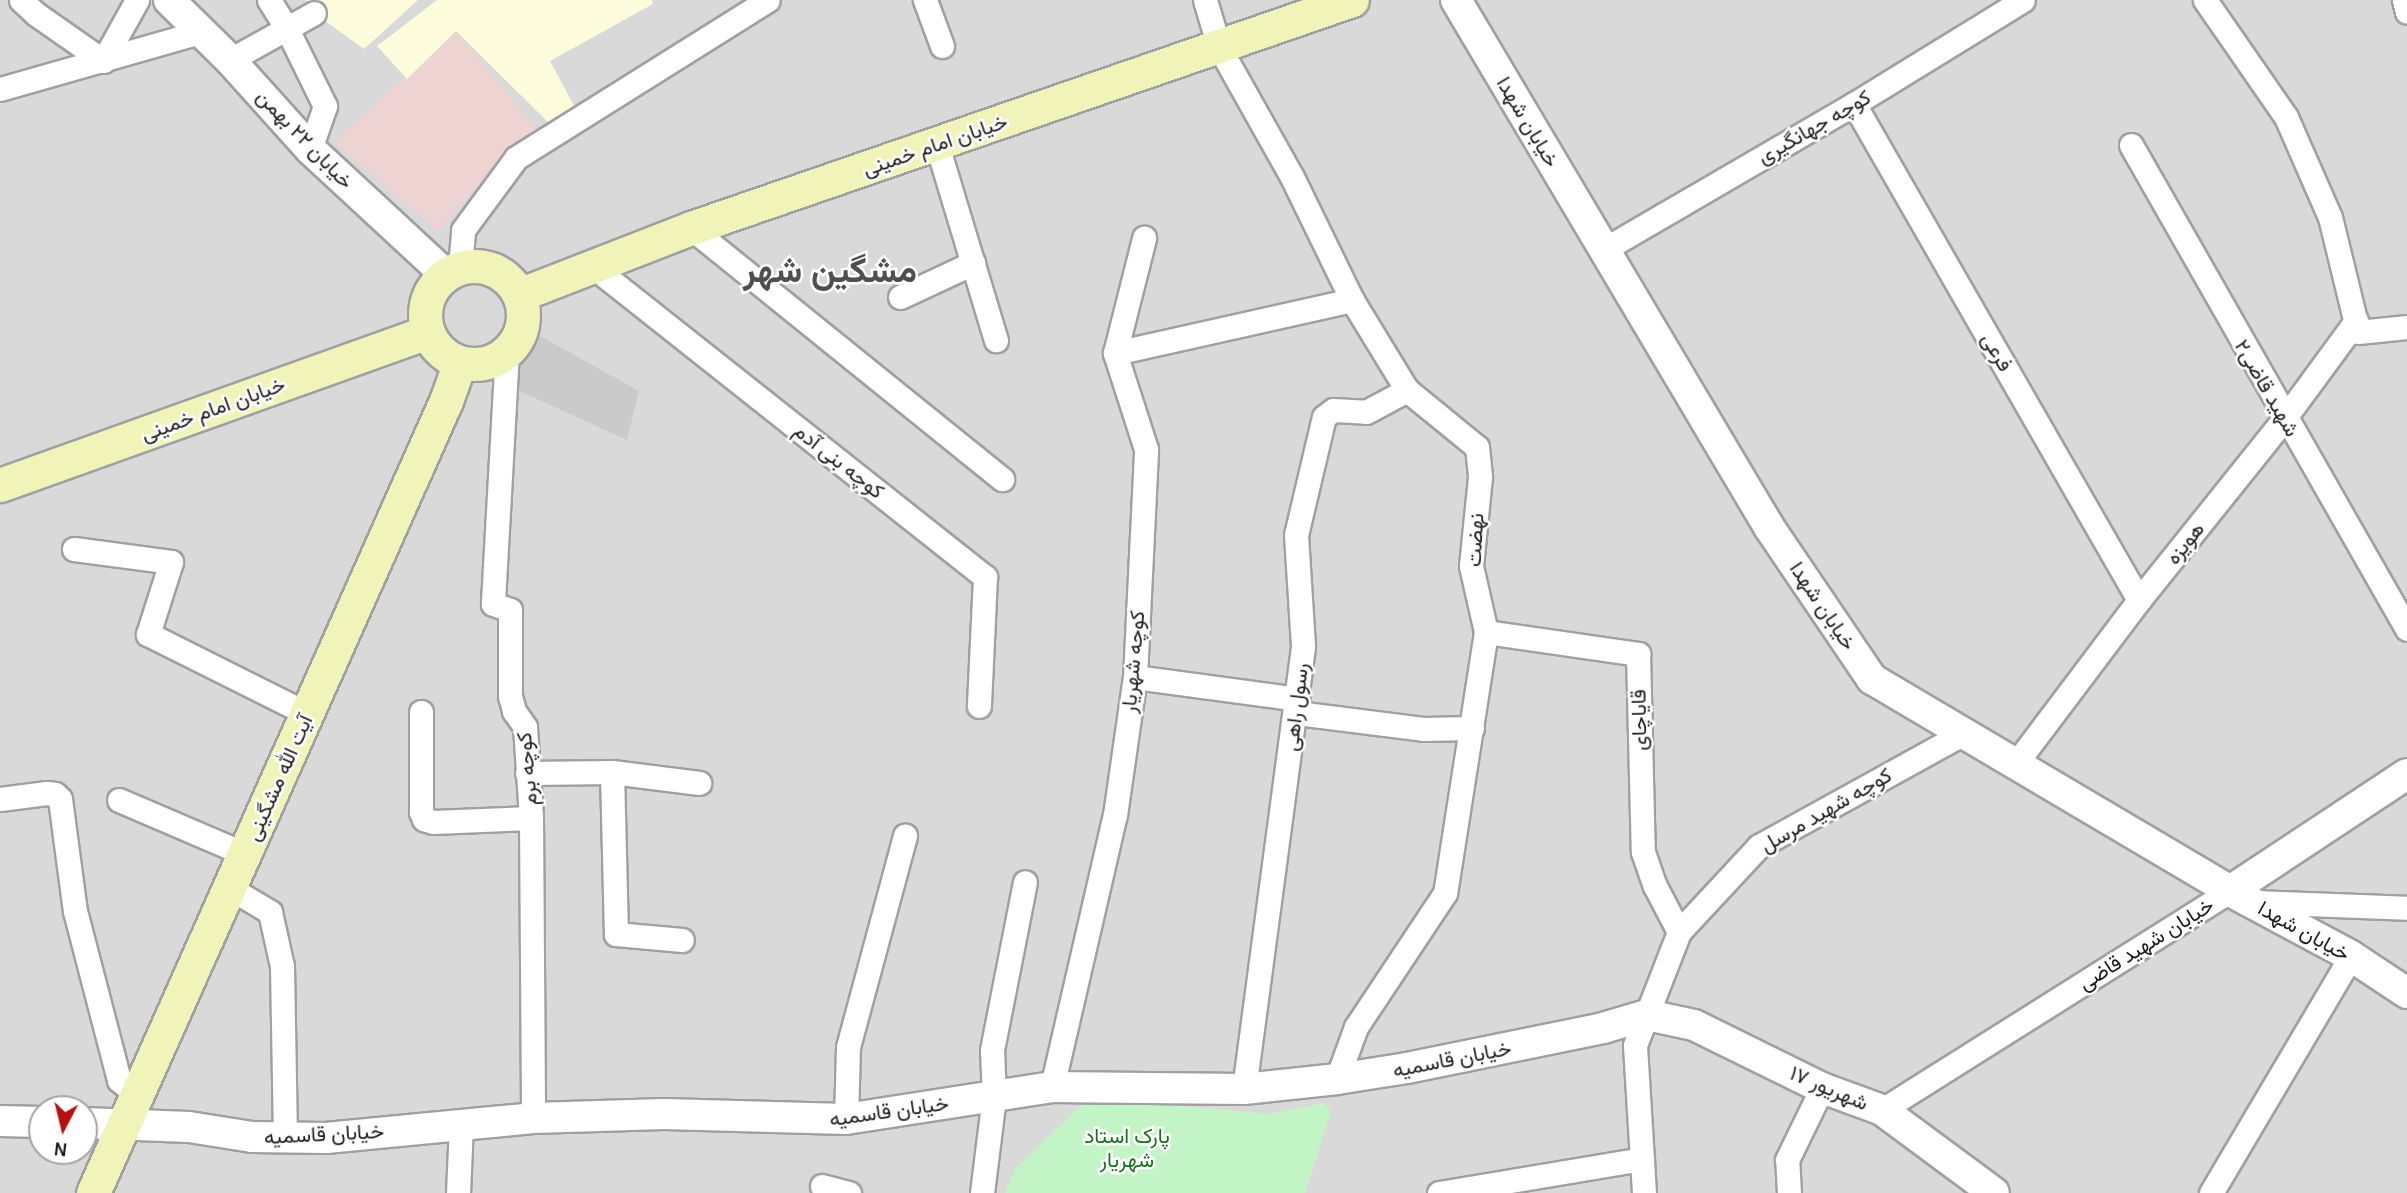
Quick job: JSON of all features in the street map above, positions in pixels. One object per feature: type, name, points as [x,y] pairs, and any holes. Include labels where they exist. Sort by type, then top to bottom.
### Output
[{"type":"main road","name":"خیابان امام خمینی","points":[[519,295],[691,228],[1352,0]]},
{"type":"main road","points":[[481,266],[495,270],[509,280],[519,295],[523,310],[522,327],[507,351],[491,363],[460,362],[434,345],[427,332],[424,315],[427,298],[452,271],[481,266]]},
{"type":"main road","name":"خیابان امام خمینی","points":[[1,482],[427,332]]},
{"type":"main road","name":"آیت الله مشگینی","points":[[93,1193],[446,401],[460,362]]},
{"type":"street","points":[[21,0],[36,14],[103,61]]},
{"type":"street","points":[[103,61],[137,0]]},
{"type":"street","name":"خیابان ۲۲ بهمن","points":[[169,0],[230,61],[310,149],[452,271]]},
{"type":"street","points":[[269,0],[287,29],[325,106],[310,149]]},
{"type":"street","points":[[452,271],[463,230],[516,158],[768,0]]},
{"type":"street","points":[[925,0],[942,47]]},
{"type":"street","name":"نهضت","points":[[1205,0],[1219,47],[1292,177],[1352,300],[1407,390],[1477,447],[1480,477],[1471,566],[1486,632],[1445,893],[1356,1027],[1337,1079]]},
{"type":"street","name":"خیابان شهدا","points":[[1455,0],[1769,527],[1872,679],[2014,766],[2351,956],[2407,993]]},
{"type":"street","name":"کوچه جهانگیری","points":[[1603,250],[1854,104],[2022,0]]},
{"type":"street","points":[[2205,0],[2286,117],[2330,217],[2358,331],[2407,327]]},
{"type":"street","points":[[2404,0],[2407,12]]},
{"type":"street","points":[[230,61],[314,13]]},
{"type":"street","points":[[0,89],[200,32]]},
{"type":"street","name":"فرعی","points":[[1854,104],[2139,600]]},
{"type":"street","points":[[937,145],[996,340]]},
{"type":"street","name":"شهید قاضی۲","points":[[2131,145],[2284,419],[2407,629]]},
{"type":"street","points":[[691,228],[1002,479]]},
{"type":"street","points":[[1144,238],[1115,353],[1352,300]]},
{"type":"street","points":[[900,297],[973,263]]},
{"type":"street","name":"کوچه بنی آدم","points":[[591,265],[985,577],[979,706]]},
{"type":"street","name":"هویزه","points":[[2014,766],[2139,600],[2284,419],[2356,321]]},
{"type":"street","name":"کوچه برم","points":[[507,351],[493,604],[510,610],[510,696],[514,711],[525,727],[531,818],[533,1118]]},
{"type":"street","name":"کوچه شهریار","points":[[1052,1087],[1115,815],[1135,677],[1146,449],[1115,353]]},
{"type":"street","name":"رسول راهی","points":[[1244,1089],[1303,646],[1296,535],[1324,417],[1333,410],[1366,412],[1407,390]]},
{"type":"street","points":[[74,549],[171,562],[148,634],[307,714]]},
{"type":"street","name":"قایاچای","points":[[1486,632],[1638,654],[1643,852],[1655,886],[1679,932]]},
{"type":"street","points":[[1135,677],[1423,729],[1472,728]]},
{"type":"street","points":[[421,712],[421,811],[425,819],[433,822],[531,818]]},
{"type":"street","name":"کوچه شهید مرسل","points":[[1644,1193],[1635,1045],[1679,932],[1759,846],[1962,734]]},
{"type":"street","points":[[527,773],[612,772],[699,783]]},
{"type":"street","points":[[612,772],[616,934],[682,940]]},
{"type":"street","name":"خیابان شهید قاضی","points":[[1882,1110],[2241,896],[2407,774]]},
{"type":"street","points":[[0,799],[47,793],[55,794],[60,799],[75,911],[119,1080],[132,1110]]},
{"type":"street","points":[[120,800],[245,854]]},
{"type":"street","points":[[846,1119],[848,1047],[905,836]]},
{"type":"street","points":[[982,1193],[994,1097],[992,1050],[1024,883]]},
{"type":"street","points":[[230,888],[270,912],[282,966],[285,1137]]},
{"type":"street","points":[[2241,896],[2407,908]]},
{"type":"street","points":[[2211,1193],[2351,956]]},
{"type":"street","name":"خیابان قاسمیه","points":[[98,1119],[132,1110],[189,1127],[252,1137],[326,1138],[533,1118],[664,1114],[846,1119],[1052,1087],[1244,1089],[1337,1079],[1407,1068],[1590,1031],[1647,1015]]},
{"type":"street","name":"۱۷ شهریور","points":[[1647,1015],[1694,1025],[1822,1088],[1882,1110],[1994,1193]]},
{"type":"street","points":[[1789,1193],[1787,1160],[1822,1088]]},
{"type":"street","points":[[0,1121],[28,1122]]},
{"type":"street","points":[[458,1193],[461,1124]]},
{"type":"street","points":[[1439,1193],[1642,1159]]},
{"type":"street","points":[[822,1186],[849,1193]]},
{"type":"shaded area","points":[[0,0],[2407,0],[2407,1193],[0,1193]]},
{"type":"shaded area","points":[[306,0],[418,0],[364,49],[314,13]]},
{"type":"shaded area","points":[[437,0],[652,0],[653,4],[550,61],[577,111],[553,127],[456,31],[407,79],[377,46]]},
{"type":"shaded area","points":[[456,31],[537,130],[506,151],[438,231],[334,142]]},
{"type":"shaded area","points":[[531,331],[639,391],[627,440],[491,378],[521,359]]},
{"type":"green space","name":"پارک استاد شهریار","points":[[1132,1101],[1269,1114],[1324,1103],[1331,1112],[1305,1193],[1005,1193],[1016,1168],[1081,1105]]},
{"type":"district","name":"مشگین شهر","points":[[830,271]]}]
